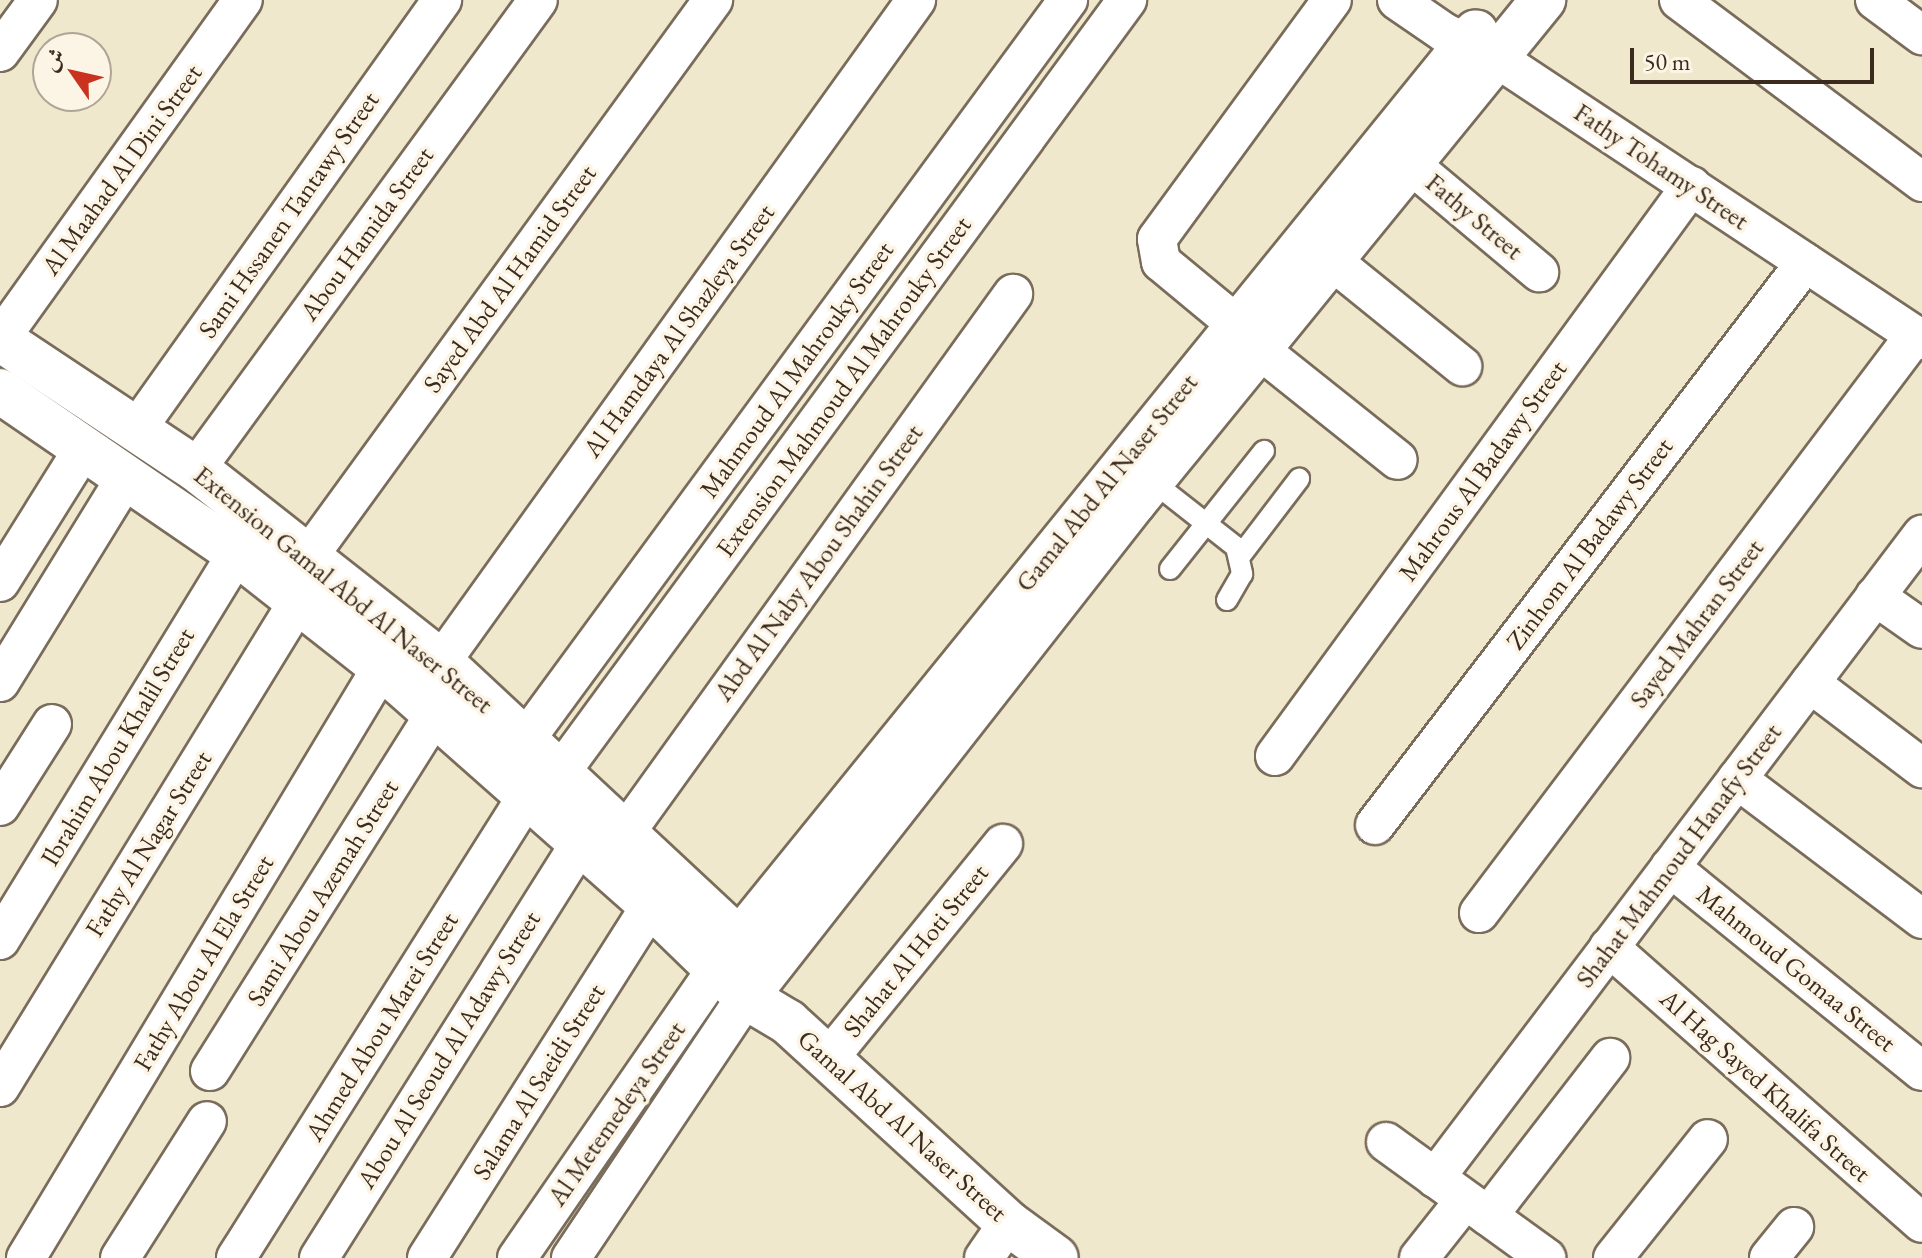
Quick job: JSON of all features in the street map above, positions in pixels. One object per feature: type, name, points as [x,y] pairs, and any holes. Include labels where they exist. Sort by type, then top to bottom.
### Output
[{"type":"street","points":[[0,52],[38,0]]},
{"type":"street","name":"Al Maahad Al Dini Street","points":[[0,339],[243,0]]},
{"type":"street","name":"Sami Hssanen Tantawy Street","points":[[136,430],[442,0]]},
{"type":"street","name":"Abou Hamida Street","points":[[196,469],[538,0]]},
{"type":"street","name":"Sayed Abd Al Hamid Street","points":[[308,557],[713,0]]},
{"type":"street","name":"Al Hamdaya Al Shazleya Street","points":[[441,662],[916,0]]},
{"type":"street","name":"Mahmoud Al Mahrouky Street","points":[[525,740],[1068,0]]},
{"type":"street","name":"Extension Mahmoud Al Mahrouky Street","points":[[544,784],[1127,0]]},
{"type":"street","points":[[1332,0],[1157,239],[1161,262],[1398,460]]},
{"type":"street","name":"Fathy Tohamy Street","points":[[1397,0],[1691,186],[1918,338]]},
{"type":"street","name":"Gamal Abd Al Naser Street","points":[[1248,337],[1331,260],[1409,163],[1480,50],[1503,0]]},
{"type":"street","name":"Gamal Abd Al Naser Street","points":[[1056,1258],[996,1240],[829,1058],[788,1022],[743,968],[1132,488],[1248,337],[1480,50],[1543,0]]},
{"type":"street","points":[[1679,0],[1922,182]]},
{"type":"street","points":[[1875,0],[1922,35]]},
{"type":"street","name":"Fathy Street","points":[[1409,163],[1539,272]]},
{"type":"street","name":"Mahrous Al Badawy Street","points":[[1275,756],[1691,186]]},
{"type":"street","points":[[1331,260],[1462,366]]},
{"type":"street","name":"Zinhom Al Badawy Street","points":[[1375,825],[1805,263]]},
{"type":"street","name":"Abd Al Naby Abou Shahin Street","points":[[626,832],[1013,294]]},
{"type":"street","name":"Sayed Mahran Street","points":[[1479,913],[1918,338]]},
{"type":"street","name":"Extension Gamal Abd Al Naser Street","points":[[0,339],[196,469],[441,662],[525,740],[544,784],[580,844],[651,905],[743,968]]},
{"type":"street","name":"Extension Gamal Abd Al Naser Street","points":[[0,391],[85,446],[237,553],[382,667],[435,714],[626,832],[743,968]]},
{"type":"street","points":[[0,582],[85,446]]},
{"type":"street","points":[[0,682],[126,477]]},
{"type":"street","name":"Shahat Mahmoud Hanafy Street","points":[[1463,1198],[1609,947],[1922,535]]},
{"type":"street","name":"Ibrahim Abou Khalil Street","points":[[0,940],[237,553]]},
{"type":"street","points":[[1875,596],[1922,629]]},
{"type":"street","name":"Fathy Al Nagar Street","points":[[0,1087],[299,600]]},
{"type":"street","name":"Fathy Abou Al Ela Street","points":[[26,1258],[382,667]]},
{"type":"street","points":[[1810,683],[1922,768]]},
{"type":"street","name":"Sami Abou Azemah Street","points":[[210,1071],[435,714]]},
{"type":"street","points":[[0,806],[52,724]]},
{"type":"street","points":[[1737,779],[1922,919]]},
{"type":"street","name":"Ahmed Abou Marei Street","points":[[236,1258],[544,784]]},
{"type":"street","name":"Abou Al Seoud Al Adawy Street","points":[[319,1258],[580,844]]},
{"type":"street","name":"Shahat Al Hoti Street","points":[[829,1058],[1003,844]]},
{"type":"street","name":"Mahmoud Gomaa Street","points":[[1670,867],[1922,1071]]},
{"type":"street","name":"Salama Al Saeidi Street","points":[[427,1258],[651,905]]},
{"type":"street","name":"Al Hag Sayed Khalifa Street","points":[[1609,947],[1922,1223]]},
{"type":"street","name":"Al Metemedeya Street","points":[[517,1258],[743,968]]},
{"type":"street","name":"Al Metemedeya Street","points":[[571,1258],[743,968]]},
{"type":"street","points":[[1419,1258],[1463,1198],[1610,1058]]},
{"type":"street","points":[[120,1258],[207,1121]]},
{"type":"street","points":[[1613,1258],[1708,1139]]},
{"type":"street","points":[[1386,1142],[1546,1258]]},
{"type":"street","points":[[1769,1258],[1794,1227]]},
{"type":"lane","points":[[1170,569],[1264,451]]},
{"type":"lane","points":[[1227,600],[1242,574],[1241,555],[1299,479]]},
{"type":"lane","points":[[1132,488],[1207,523],[1241,555]]}]
